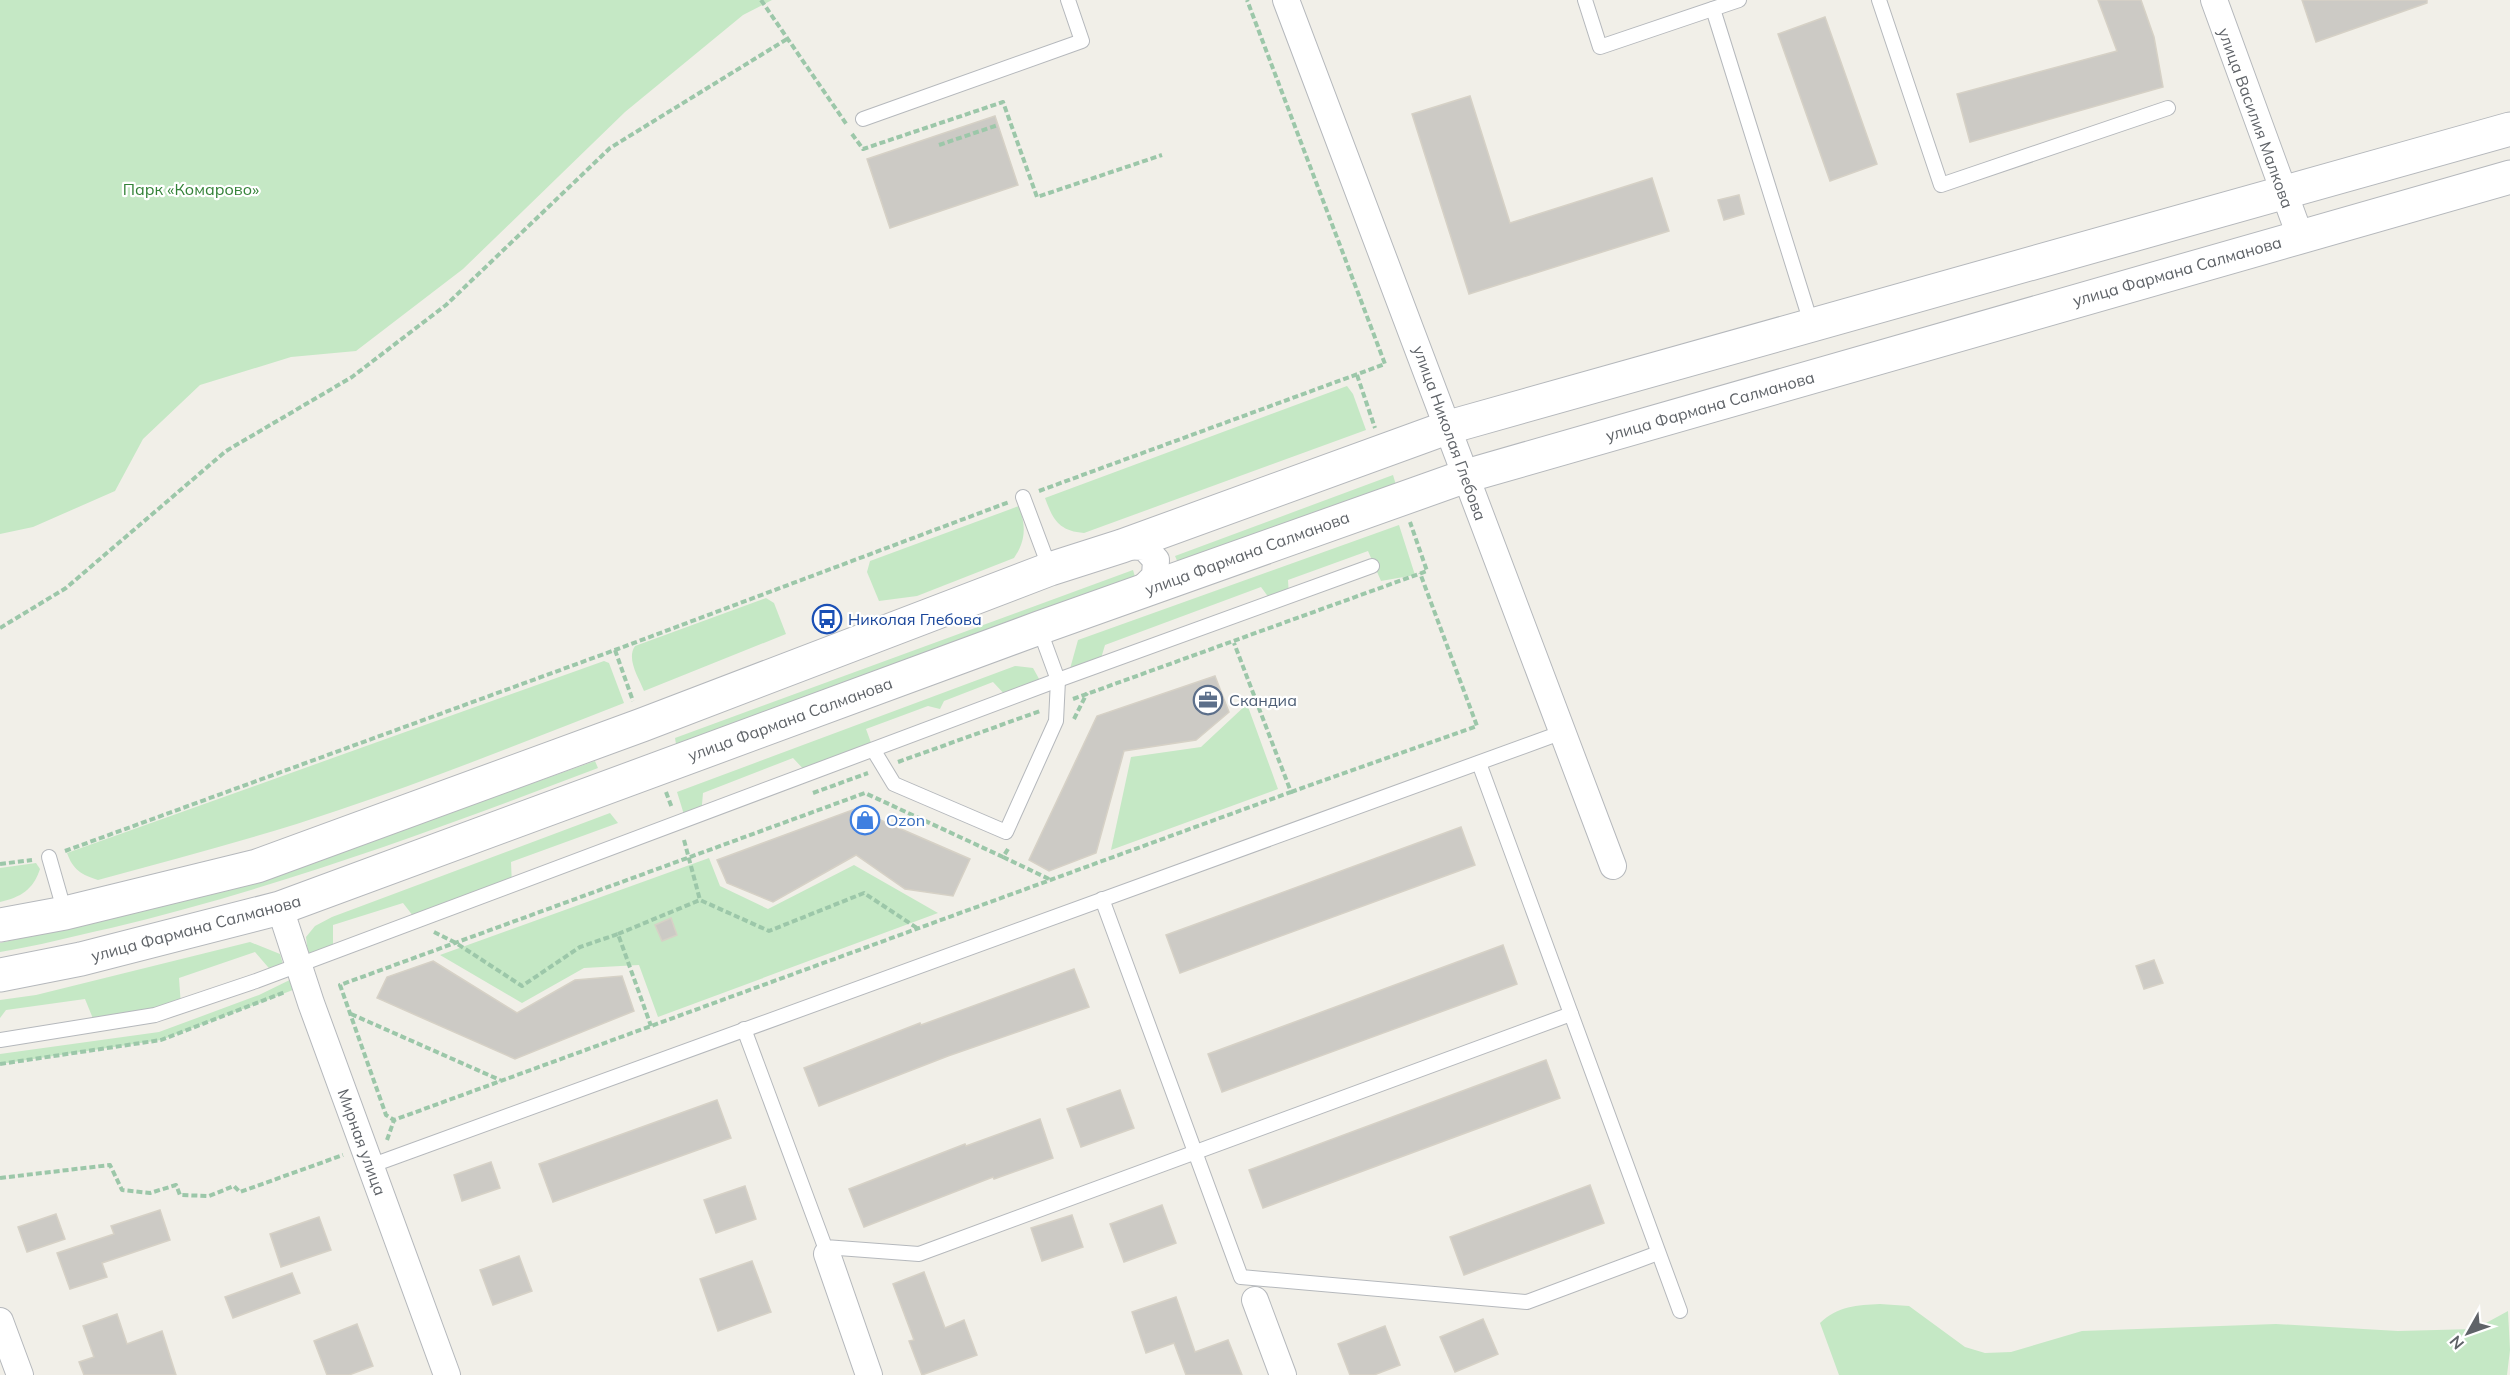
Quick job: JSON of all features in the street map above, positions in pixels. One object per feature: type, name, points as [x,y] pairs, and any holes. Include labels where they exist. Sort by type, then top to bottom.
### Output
[{"type":"street","name":"улица Николая Глебова","points":[[1286,0],[1613,866]]},
{"type":"street","name":"улица Василия Малкова","points":[[2214,0],[2282,194],[2300,236]]},
{"type":"street","points":[[0,925],[65,913],[257,866],[642,725],[1050,569],[1122,546],[1449,427],[1811,323],[2510,129]]},
{"type":"street","name":"улица Фармана Салманова","points":[[0,975],[81,959],[280,908],[1039,628],[1466,476],[2510,177]]},
{"type":"street","points":[[1122,546],[1144,547],[1156,560],[1155,576],[1139,592]]},
{"type":"street","name":"Мирная улица","points":[[280,908],[447,1375]]},
{"type":"street","points":[[826,1251],[869,1375]]},
{"type":"street","points":[[1256,1300],[1283,1375]]},
{"type":"street","points":[[0,1322],[20,1375]]},
{"type":"lane","points":[[863,119],[1082,41],[1068,0]]},
{"type":"lane","points":[[1585,0],[1600,47],[1739,0]]},
{"type":"lane","points":[[1879,0],[1941,185],[2168,108]]},
{"type":"lane","points":[[1713,9],[1811,323]]},
{"type":"lane","points":[[1023,497],[1050,569]]},
{"type":"lane","points":[[0,1040],[155,1015],[299,966],[1058,680],[1372,566]]},
{"type":"lane","points":[[874,751],[894,784],[1006,832],[1056,721],[1058,680],[1039,628]]},
{"type":"lane","points":[[367,1156],[744,1029],[1563,732]]},
{"type":"lane","points":[[1479,763],[1680,1311]]},
{"type":"lane","points":[[49,857],[65,913]]},
{"type":"lane","points":[[1102,899],[1241,1277],[1527,1302],[1659,1253]]},
{"type":"lane","points":[[744,1029],[826,1251],[919,1254],[1571,1014]]},
{"type":"path","points":[[761,0],[863,149],[1003,102],[1037,197],[1162,155]]},
{"type":"path","points":[[0,864],[49,857],[1385,364],[1247,0]]},
{"type":"path","points":[[0,628],[66,588],[226,451],[352,377],[446,305],[610,148],[787,39]]},
{"type":"path","points":[[939,145],[998,125]]},
{"type":"path","points":[[1357,375],[1376,431]]},
{"type":"path","points":[[1071,724],[1087,693],[1234,643],[1427,571],[1409,520]]},
{"type":"path","points":[[394,1120],[1291,792],[1478,726],[1420,573]]},
{"type":"path","points":[[1234,643],[1291,792]]},
{"type":"path","points":[[615,650],[636,709]]},
{"type":"path","points":[[394,1120],[386,1115],[340,985],[689,857],[864,793],[1050,880]]},
{"type":"path","points":[[684,840],[700,900]]},
{"type":"path","points":[[1004,857],[1009,847]]},
{"type":"path","points":[[433,932],[456,943],[522,986],[580,947],[700,900],[769,931],[864,894],[917,928]]},
{"type":"path","points":[[618,934],[651,1026]]},
{"type":"path","points":[[350,1013],[501,1081]]},
{"type":"path","points":[[0,1178],[110,1165],[122,1190],[150,1193],[176,1185],[180,1195],[208,1196],[234,1186],[240,1192],[367,1156],[389,1139],[394,1120]]},
{"type":"green space","name":"Парк «Комарово»","points":[[0,0],[772,0],[743,15],[625,112],[463,269],[356,351],[291,357],[200,385],[143,439],[115,491],[33,527],[0,534]]},
{"type":"green space","points":[[1347,386],[1353,394],[1366,430],[1084,533],[1063,527],[1054,518],[1048,506],[1045,498]]},
{"type":"green space","points":[[1393,475],[1396,485],[1178,563],[1175,556]]},
{"type":"green space","points":[[1019,506],[1024,533],[1014,558],[917,596],[879,601],[867,572],[870,561]]},
{"type":"green space","points":[[1399,525],[1415,575],[1381,581],[1368,551],[1288,580],[1289,597],[1272,602],[1261,587],[1105,645],[1099,665],[1068,676],[1078,640]]},
{"type":"green space","points":[[1133,570],[1136,580],[677,750],[675,738]]},
{"type":"green space","points":[[766,598],[774,603],[786,634],[644,691],[633,663],[635,646]]},
{"type":"green space","points":[[604,661],[609,663],[624,703],[411,785],[279,829],[98,880],[79,871],[72,864],[67,853]]},
{"type":"green space","points":[[1015,666],[1033,668],[1043,686],[1009,699],[993,682],[944,701],[940,709],[928,706],[866,729],[874,751],[809,775],[793,758],[703,793],[701,816],[686,821],[677,792]]},
{"type":"green space","points":[[1247,704],[1278,789],[1111,850],[1131,757],[1201,747]]},
{"type":"green space","points":[[595,761],[598,768],[418,835],[296,876],[111,928],[0,952],[0,943],[158,907],[274,875]]},
{"type":"green space","points":[[610,813],[618,823],[511,862],[512,886],[417,921],[403,903],[333,925],[333,953],[309,962],[306,937],[315,926],[332,917]]},
{"type":"green space","points":[[709,858],[720,886],[768,909],[854,865],[938,913],[658,1017],[639,965],[584,968],[522,1003],[440,955]]},
{"type":"green space","points":[[36,863],[40,869],[30,887],[14,898],[0,902],[0,868]]},
{"type":"green space","points":[[250,942],[280,954],[285,971],[274,974],[255,952],[179,978],[181,1006],[96,1026],[85,999],[6,1010],[0,1018],[0,1000],[36,995]]},
{"type":"green space","points":[[302,974],[306,985],[161,1040],[0,1064],[0,1054],[159,1032],[259,995]]},
{"type":"green space","points":[[1880,1304],[1909,1306],[1965,1347],[1985,1353],[2011,1352],[2082,1331],[2276,1324],[2398,1331],[2475,1329],[2508,1311],[2510,1350],[2507,1375],[1839,1375],[1820,1323],[1841,1310]]},
{"type":"building","points":[[2098,0],[2141,0],[2154,37],[2163,87],[1970,142],[1957,94],[2117,51]]},
{"type":"building","points":[[2302,0],[2427,0],[2427,3],[2316,42]]},
{"type":"building","points":[[1825,17],[1877,164],[1830,181],[1778,34]]},
{"type":"building","points":[[1470,96],[1510,223],[1652,178],[1669,231],[1469,294],[1412,114]]},
{"type":"building","points":[[995,116],[1018,185],[890,228],[867,159]]},
{"type":"building","points":[[1739,195],[1744,214],[1724,220],[1718,200]]},
{"type":"building","points":[[1215,676],[1229,712],[1196,740],[1124,751],[1096,853],[1049,871],[1029,860],[1097,716]]},
{"type":"building","points":[[855,809],[970,859],[953,896],[905,889],[856,855],[773,902],[727,883],[717,860]]},
{"type":"building","points":[[1461,827],[1475,865],[1180,973],[1166,935]]},
{"type":"building","points":[[671,918],[677,935],[662,941],[655,925]]},
{"type":"building","points":[[1503,945],[1517,984],[1222,1092],[1208,1054]]},
{"type":"building","points":[[2154,960],[2163,983],[2144,989],[2136,966]]},
{"type":"building","points":[[433,961],[517,1013],[575,980],[622,976],[634,1011],[515,1059],[377,998],[387,977]]},
{"type":"building","points":[[1074,969],[1089,1007],[948,1056],[819,1106],[804,1068],[920,1023],[921,1025]]},
{"type":"building","points":[[1546,1060],[1560,1098],[1263,1208],[1249,1170]]},
{"type":"building","points":[[1120,1090],[1134,1128],[1081,1147],[1067,1109]]},
{"type":"building","points":[[717,1100],[731,1138],[553,1202],[539,1164]]},
{"type":"building","points":[[1040,1119],[1053,1158],[994,1179],[993,1177],[864,1227],[849,1189],[965,1144],[966,1146]]},
{"type":"building","points":[[491,1162],[500,1188],[462,1201],[454,1175]]},
{"type":"building","points":[[1590,1185],[1604,1223],[1464,1275],[1450,1237]]},
{"type":"building","points":[[745,1186],[756,1219],[716,1233],[704,1200]]},
{"type":"building","points":[[1162,1205],[1176,1243],[1124,1262],[1110,1224]]},
{"type":"building","points":[[160,1210],[170,1240],[102,1263],[107,1277],[70,1289],[57,1253],[114,1234],[111,1226]]},
{"type":"building","points":[[56,1214],[65,1239],[27,1252],[18,1227]]},
{"type":"building","points":[[1072,1215],[1083,1247],[1042,1261],[1031,1228]]},
{"type":"building","points":[[319,1217],[331,1250],[281,1267],[270,1234]]},
{"type":"building","points":[[519,1256],[532,1291],[493,1305],[480,1270]]},
{"type":"building","points":[[752,1261],[771,1312],[718,1331],[700,1279]]},
{"type":"building","points":[[924,1272],[945,1328],[964,1320],[977,1355],[922,1375],[909,1341],[914,1340],[893,1284]]},
{"type":"building","points":[[292,1273],[300,1293],[233,1318],[225,1297]]},
{"type":"building","points":[[1176,1297],[1195,1352],[1228,1340],[1242,1375],[1186,1375],[1174,1343],[1146,1353],[1132,1312]]},
{"type":"building","points":[[117,1314],[127,1344],[162,1331],[176,1375],[84,1375],[79,1362],[94,1357],[83,1326]]},
{"type":"building","points":[[1483,1319],[1498,1354],[1455,1372],[1440,1337]]},
{"type":"building","points":[[357,1324],[373,1366],[349,1375],[327,1375],[314,1341]]},
{"type":"building","points":[[1385,1326],[1400,1365],[1374,1375],[1350,1375],[1338,1344]]},
{"type":"place","name":"Николая Глебова","points":[[827,619]]},
{"type":"place","name":"Скандиа","points":[[1208,700]]},
{"type":"place","name":"Ozon","points":[[865,820]]}]
